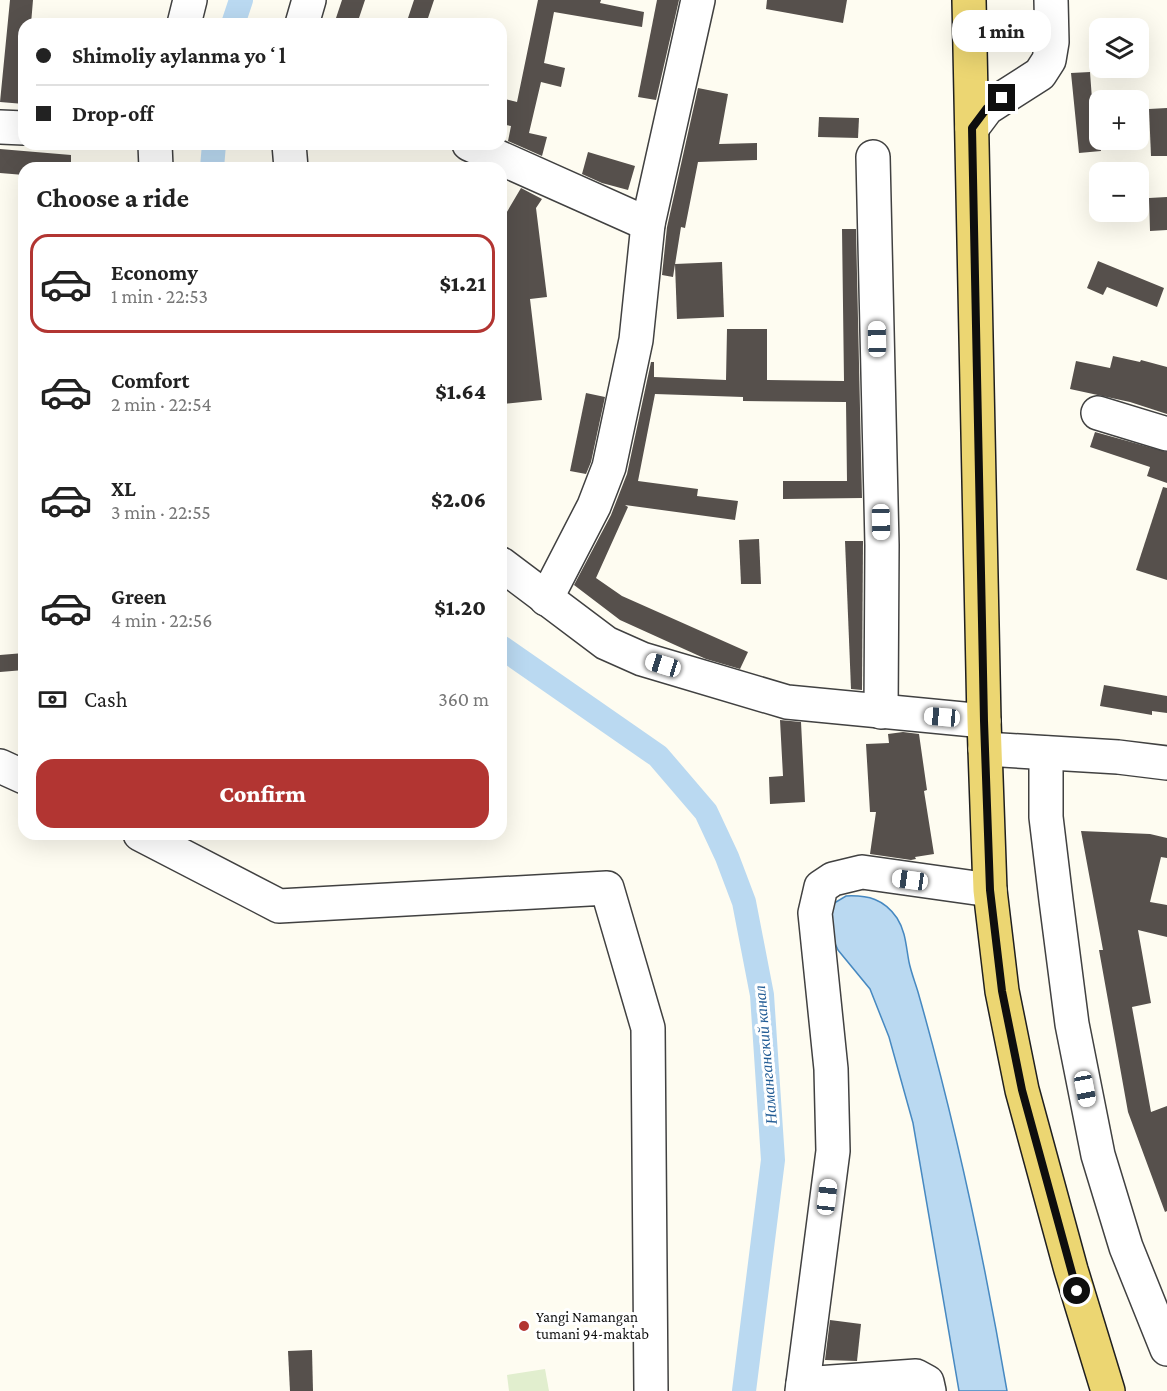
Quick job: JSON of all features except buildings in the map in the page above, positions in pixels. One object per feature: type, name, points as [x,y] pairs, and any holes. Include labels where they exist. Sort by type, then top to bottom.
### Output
[{"type":"main road","points":[[969,0],[984,735],[990,890],[1002,991],[1022,1090],[1071,1270],[1108,1391]]},
{"type":"street","points":[[304,18],[309,0]]},
{"type":"street","points":[[546,599],[594,506],[609,467],[636,340],[648,224],[698,0]]},
{"type":"street","points":[[972,128],[987,108],[1040,74],[1048,60],[1052,42],[1051,0]]},
{"type":"street","points":[[0,127],[18,128]]},
{"type":"street","points":[[482,150],[648,224]]},
{"type":"street","points":[[873,157],[882,533],[880,712]]},
{"type":"street","points":[[1098,413],[1167,434]]},
{"type":"street","points":[[507,569],[606,643],[642,659],[787,702],[880,712],[984,735],[1046,753],[1118,757],[1167,764]]},
{"type":"street","points":[[1046,753],[1046,818],[1056,900],[1072,1024],[1096,1144],[1126,1247],[1167,1349]]},
{"type":"street","points":[[0,766],[18,774]]},
{"type":"street","points":[[152,840],[279,906],[607,888],[648,1028],[651,1391]]},
{"type":"street","points":[[928,1391],[927,1382],[916,1376],[802,1388],[833,1151],[831,1069],[815,913],[821,887],[832,879],[862,872],[990,890]]},
{"type":"green space","points":[[545,1369],[549,1391],[509,1391],[507,1375]]},
{"type":"water","points":[[846,896],[861,896],[881,902],[897,918],[902,929],[968,1190],[1007,1391],[959,1391],[913,1123],[889,1037],[870,989],[838,950],[832,937],[831,905]]},
{"type":"waterway","name":"Наманганский канал","points":[[235,18],[241,0]]},
{"type":"waterway","name":"Наманганский канал","points":[[212,162],[214,150]]},
{"type":"waterway","name":"Наманганский канал","points":[[507,651],[658,756],[706,812],[727,857],[744,902],[762,995],[773,1160],[744,1391]]},
{"type":"place","name":"Yangi Namangan tumani 94-maktab","points":[[524,1326]]},
{"type":"route","points":[[1002,98],[987,108],[972,128],[984,721],[990,890],[1002,991],[1022,1090],[1077,1291]]}]
